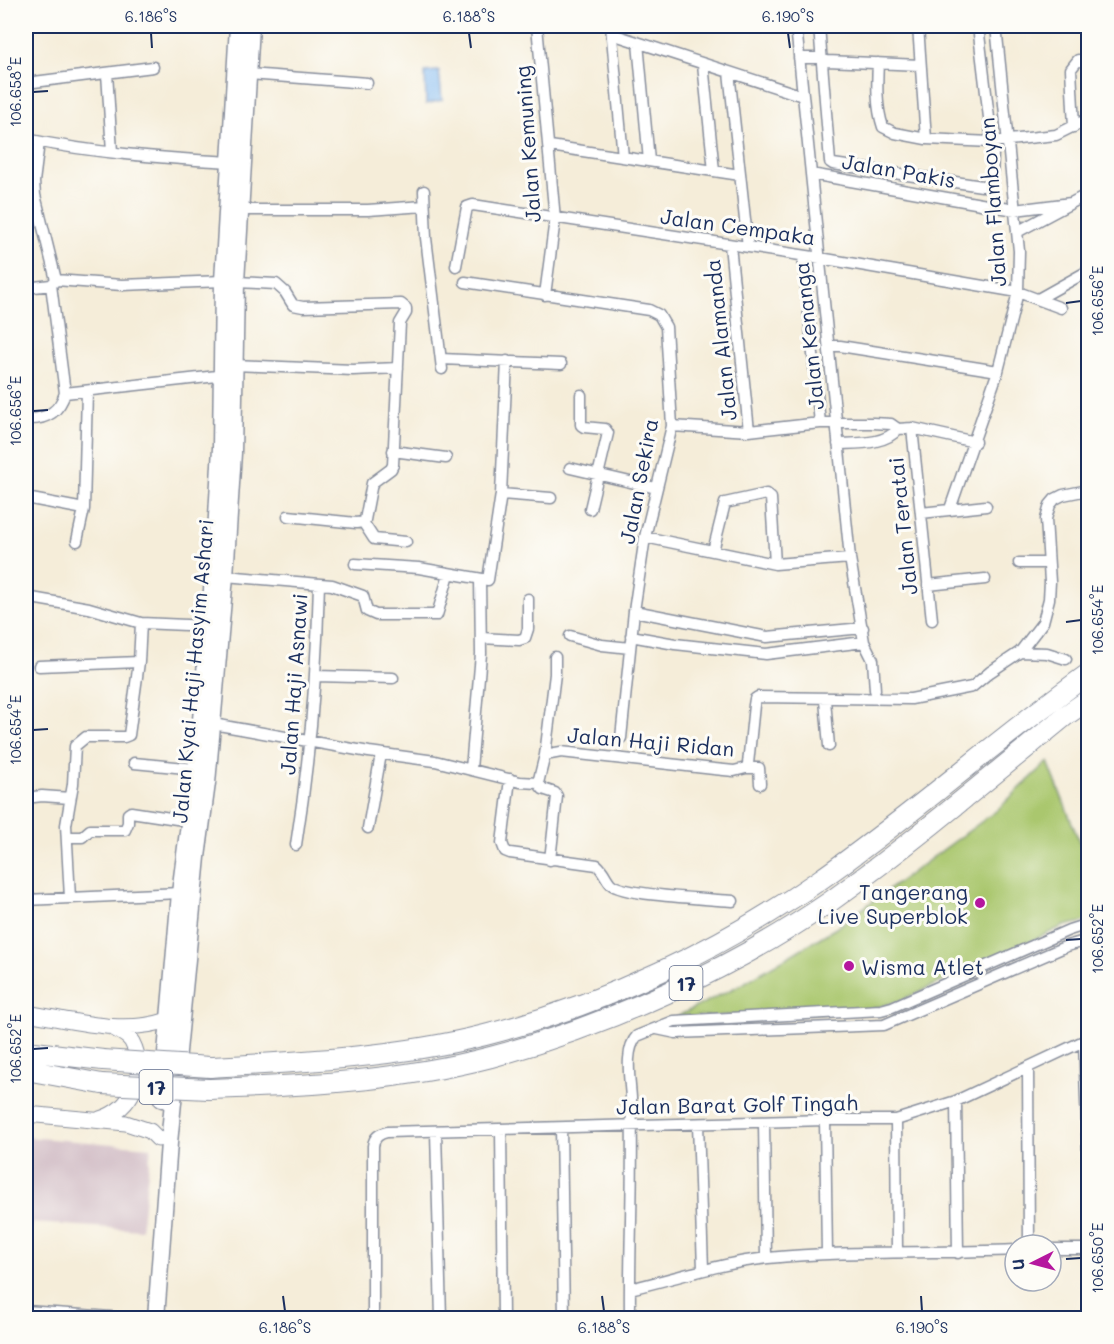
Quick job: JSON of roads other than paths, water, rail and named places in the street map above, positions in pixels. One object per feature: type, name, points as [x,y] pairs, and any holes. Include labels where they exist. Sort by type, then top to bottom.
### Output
[{"type":"highway","name":"17","points":[[26,1051],[103,1060],[210,1066],[309,1061],[402,1050],[484,1035],[563,1011],[691,957],[758,920],[821,879],[1089,674]]},
{"type":"highway","name":"17","points":[[26,1070],[102,1084],[209,1089],[310,1085],[404,1074],[489,1057],[571,1033],[700,976],[768,941],[830,901],[924,831],[1065,716],[1089,700]]},
{"type":"main road","name":"Jalan Kyai Haji Hasyim Ashari","points":[[156,1318],[172,1110],[197,857],[213,724],[233,453],[229,282],[230,162],[238,26]]},
{"type":"main road","name":"Jalan Kyai Haji Hasyim Ashari","points":[[229,282],[240,210],[251,26]]},
{"type":"main road","name":"Jalan Kyai Haji Hasyim Ashari","points":[[145,1318],[168,1020],[180,893],[196,770],[209,626],[220,458],[230,372]]},
{"type":"main road","points":[[26,1013],[110,1027],[145,1026],[168,1020]]},
{"type":"main road","points":[[96,1120],[110,1116],[121,1109],[133,1092],[138,1072],[132,1041],[126,1035],[110,1027]]},
{"type":"main road","points":[[26,1114],[139,1126],[150,1131],[158,1139]]},
{"type":"street","name":"Jalan Kemuning","points":[[537,26],[555,219],[545,295]]},
{"type":"street","name":"Jalan Kenanga","points":[[796,26],[850,558],[864,642],[873,660],[875,690]]},
{"type":"street","points":[[819,26],[830,162],[982,186],[990,184],[993,174],[993,151],[978,26]]},
{"type":"street","points":[[918,26],[926,139]]},
{"type":"street","name":"Jalan Flamboyan","points":[[950,509],[998,371],[1018,292],[1019,251],[996,26]]},
{"type":"street","points":[[612,30],[623,157]]},
{"type":"street","points":[[612,30],[638,43],[803,96]]},
{"type":"street","points":[[638,43],[649,161]]},
{"type":"street","points":[[1074,127],[1071,69],[1078,60],[1089,62]]},
{"type":"street","points":[[800,61],[920,65]]},
{"type":"street","points":[[878,63],[877,81],[881,120],[883,127],[895,133],[926,139],[991,142],[1056,135],[1089,119]]},
{"type":"street","points":[[703,64],[714,171]]},
{"type":"street","points":[[26,83],[153,67]]},
{"type":"street","points":[[729,72],[748,247]]},
{"type":"street","points":[[107,73],[112,152]]},
{"type":"street","points":[[249,75],[367,83]]},
{"type":"street","points":[[26,139],[140,157],[230,162]]},
{"type":"street","points":[[26,420],[43,419],[49,416],[59,406],[65,393],[54,283],[35,195],[34,182],[39,142]]},
{"type":"street","points":[[550,147],[741,175]]},
{"type":"street","name":"Jalan Pakis","points":[[811,174],[1015,210],[1071,203]]},
{"type":"street","points":[[945,197],[947,182]]},
{"type":"street","points":[[424,191],[426,238],[442,364],[507,361],[561,364]]},
{"type":"street","points":[[1017,232],[1089,194]]},
{"type":"street","points":[[240,210],[368,210],[424,206]]},
{"type":"street","name":"Jalan Cempaka","points":[[456,266],[468,206],[820,258],[1018,292],[1061,308]]},
{"type":"street","name":"Jalan Alamanda","points":[[730,245],[749,431]]},
{"type":"street","points":[[803,256],[820,423]]},
{"type":"street","points":[[1038,299],[1089,271]]},
{"type":"street","points":[[26,288],[54,283],[122,285],[266,282],[276,284],[285,292],[292,305],[303,307],[401,304],[406,308],[406,313],[400,323],[391,469],[372,483],[363,522]]},
{"type":"street","name":"Jalan Sekira","points":[[465,282],[649,310],[659,315],[666,327],[672,426],[645,537],[634,611],[621,738]]},
{"type":"street","points":[[829,346],[840,345],[998,371]]},
{"type":"street","points":[[355,564],[420,568],[489,579],[501,494],[507,361]]},
{"type":"street","points":[[65,393],[230,372],[398,368]]},
{"type":"street","points":[[77,541],[84,509],[87,391]]},
{"type":"street","points":[[581,395],[581,425],[608,431],[600,475],[590,509]]},
{"type":"street","points":[[672,426],[749,431],[836,422],[891,424],[898,429],[912,428],[975,442]]},
{"type":"street","name":"Jalan Teratai","points":[[912,428],[932,620]]},
{"type":"street","points":[[838,444],[884,439],[893,435],[898,429]]},
{"type":"street","points":[[393,451],[446,458]]},
{"type":"street","points":[[570,468],[656,488]]},
{"type":"street","name":"Jalan Haji Ridan","points":[[538,783],[545,755],[561,752],[734,771],[746,768],[755,699],[768,697],[825,700],[910,699],[972,687],[1020,652],[1043,622],[1049,599],[1046,519],[1050,505],[1063,495],[1089,490]]},
{"type":"street","points":[[501,494],[551,498]]},
{"type":"street","points":[[713,551],[725,503],[766,494],[771,498],[775,564]]},
{"type":"street","points":[[26,498],[84,509]]},
{"type":"street","points":[[921,513],[987,506]]},
{"type":"street","points":[[288,516],[363,522]]},
{"type":"street","points":[[363,522],[374,539],[406,542]]},
{"type":"street","points":[[645,537],[775,564],[850,558]]},
{"type":"street","points":[[1019,563],[1048,563]]},
{"type":"street","points":[[320,584],[337,586],[353,594],[362,595],[366,609],[372,614],[437,615],[449,574]]},
{"type":"street","name":"Jalan Haji Asnawi","points":[[225,576],[320,584],[311,741],[296,845]]},
{"type":"street","points":[[471,769],[481,638],[480,579]]},
{"type":"street","points":[[928,585],[985,579]]},
{"type":"street","points":[[26,597],[90,608],[141,623],[209,626]]},
{"type":"street","points":[[481,638],[519,640],[525,638],[528,629],[528,599]]},
{"type":"street","points":[[634,611],[767,637],[863,628]]},
{"type":"street","points":[[70,898],[67,810],[73,784],[76,744],[86,737],[129,735],[139,662],[141,623]]},
{"type":"street","points":[[570,636],[602,645],[631,642],[675,644],[766,654],[864,642]]},
{"type":"street","points":[[766,654],[767,637]]},
{"type":"street","points":[[1020,652],[1047,653],[1066,659]]},
{"type":"street","points":[[545,755],[555,657]]},
{"type":"street","points":[[39,666],[139,662]]},
{"type":"street","points":[[316,676],[393,678]]},
{"type":"street","points":[[825,700],[829,746]]},
{"type":"street","points":[[213,724],[471,769],[528,783],[538,783],[543,789],[557,796],[550,860]]},
{"type":"street","points":[[368,828],[381,754]]},
{"type":"street","points":[[134,763],[196,770]]},
{"type":"street","points":[[746,768],[759,768],[760,784]]},
{"type":"street","points":[[510,779],[502,837],[503,848],[510,854],[597,865],[612,885],[618,888],[644,893],[733,901]]},
{"type":"street","points":[[26,798],[42,796],[70,798]]},
{"type":"street","points":[[67,837],[82,837],[90,830],[125,830],[128,814],[131,812],[190,820]]},
{"type":"street","points":[[26,900],[180,893]]},
{"type":"street","points":[[630,1318],[631,1045],[637,1036],[674,1021],[881,1010],[1069,930],[1089,924]]},
{"type":"street","points":[[657,1029],[676,1033],[884,1025],[1067,946],[1089,940]]},
{"type":"street","points":[[1086,1040],[1089,1158]]},
{"type":"street","name":"Jalan Barat Golf Tingah","points":[[373,1318],[372,1146],[376,1137],[387,1132],[896,1120],[956,1101],[1086,1040]]},
{"type":"street","points":[[1028,1068],[1029,1233]]},
{"type":"street","points":[[956,1101],[958,1253]]},
{"type":"street","points":[[825,1120],[827,1254]]},
{"type":"street","points":[[896,1120],[897,1252]]},
{"type":"street","points":[[764,1122],[766,1258]]},
{"type":"street","points":[[698,1124],[703,1269]]},
{"type":"street","points":[[561,1128],[564,1318]]},
{"type":"street","points":[[501,1130],[503,1318]]},
{"type":"street","points":[[436,1132],[441,1318]]},
{"type":"street","points":[[1063,1249],[1089,1249]]},
{"type":"street","points":[[630,1289],[703,1269],[766,1258],[827,1254],[1003,1251]]},
{"type":"street","points":[[26,1311],[125,1318]]},
{"type":"water","points":[[439,71],[442,100],[426,104],[425,72]]},
{"type":"place","name":"Tangerang Live Superblok","points":[[980,903]]},
{"type":"place","name":"Wisma Atlet","points":[[849,966]]}]
